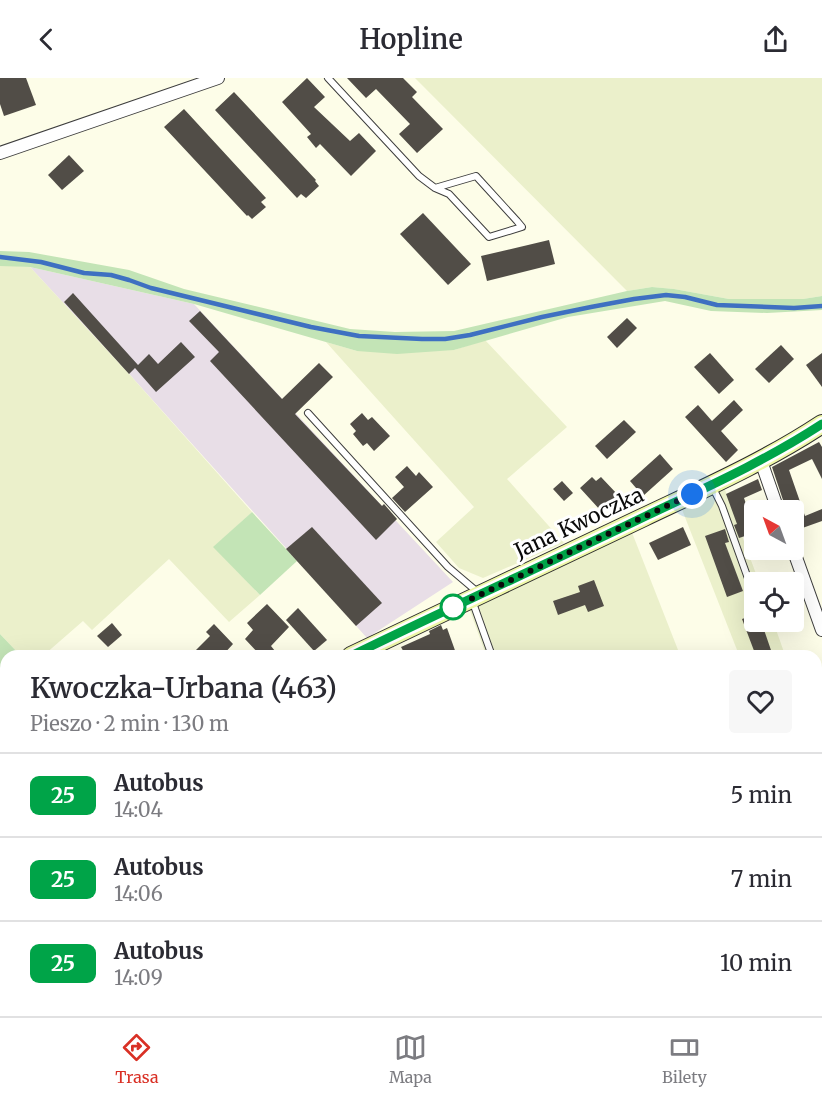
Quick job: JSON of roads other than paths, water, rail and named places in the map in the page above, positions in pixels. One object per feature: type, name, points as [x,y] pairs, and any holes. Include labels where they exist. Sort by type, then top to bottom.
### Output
[{"type":"street","points":[[0,153],[218,78]]},
{"type":"street","name":"Jana Kwoczka","points":[[364,650],[761,461],[822,424]]},
{"type":"street","points":[[761,461],[775,500]]},
{"type":"street","points":[[797,560],[822,630]]},
{"type":"lane","points":[[328,78],[419,176],[435,188],[449,194],[489,237],[522,227],[476,177],[435,188]]},
{"type":"lane","points":[[308,413],[448,567],[474,589],[490,650]]},
{"type":"lane","points":[[712,485],[746,572]]},
{"type":"waterway","points":[[0,257],[41,262],[84,273],[111,275],[151,288],[311,327],[359,336],[445,339],[591,307],[666,295],[717,305],[794,308],[822,306]]}]
